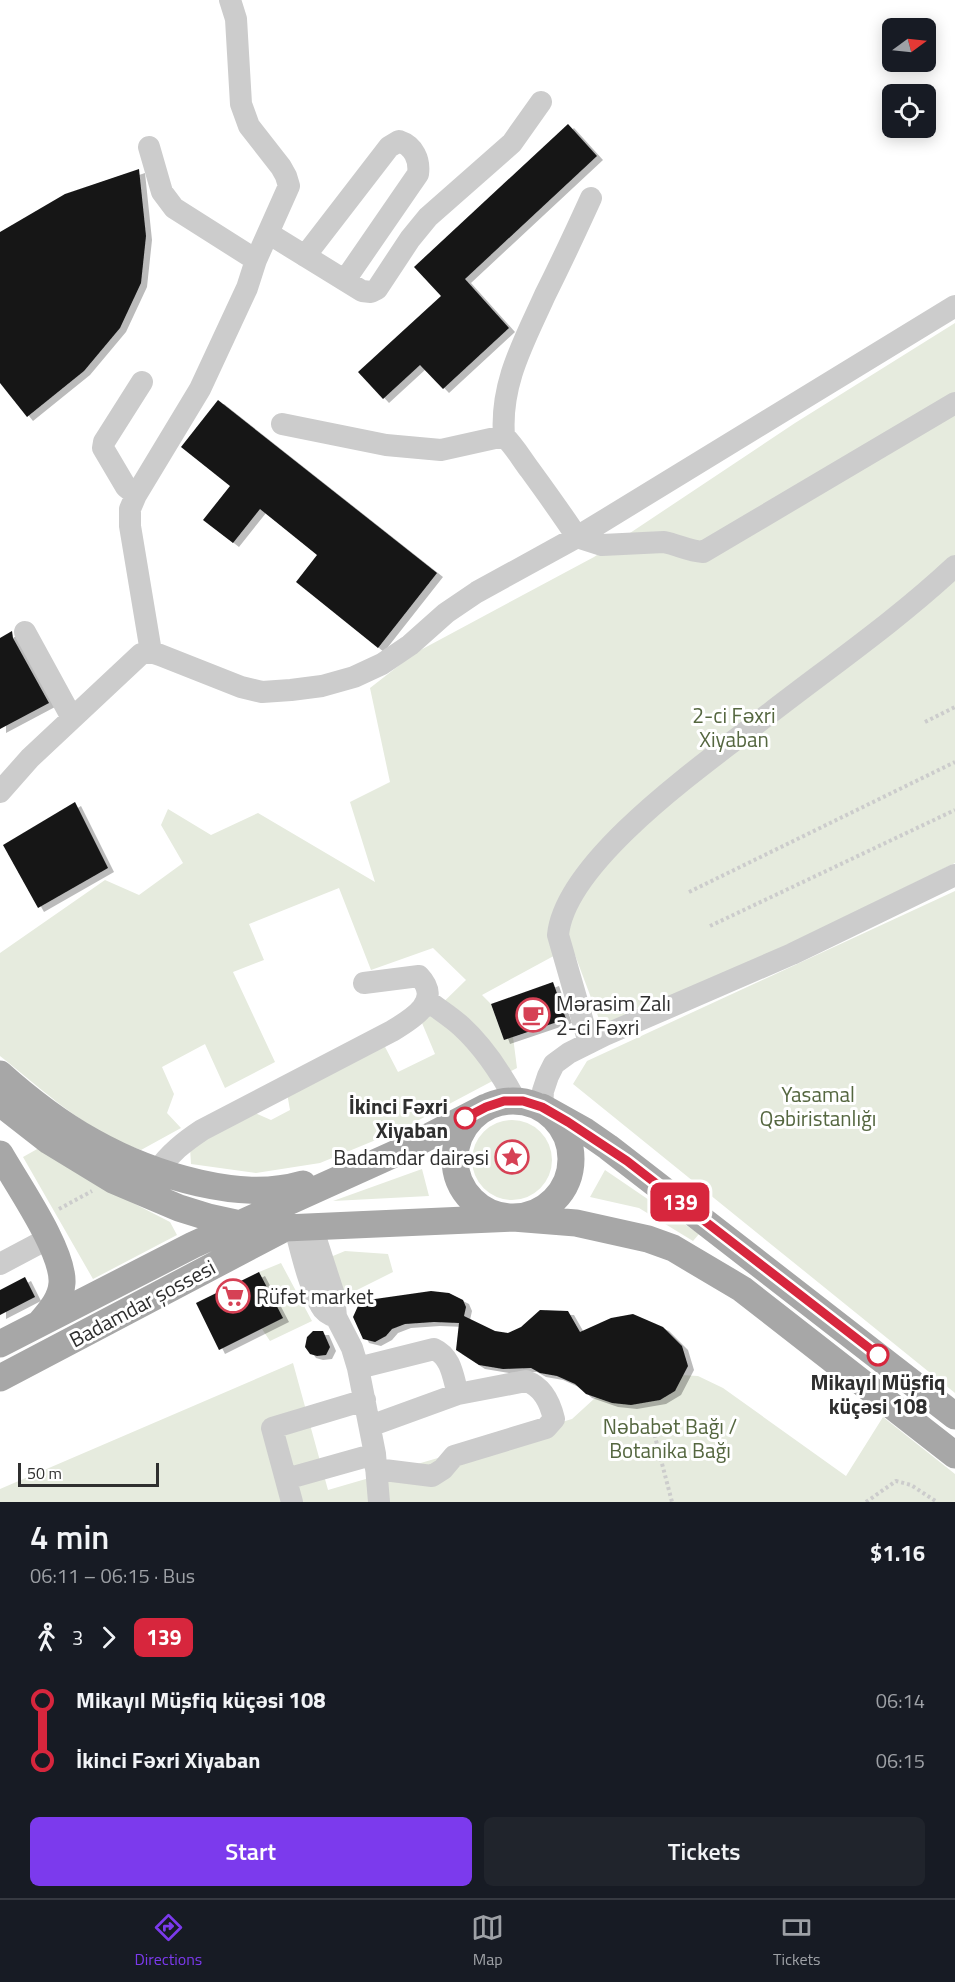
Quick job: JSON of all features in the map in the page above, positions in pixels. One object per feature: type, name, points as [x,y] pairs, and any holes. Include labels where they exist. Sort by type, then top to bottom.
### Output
[{"type":"main road","points":[[0,1074],[54,1117],[94,1144],[157,1171],[233,1189],[270,1191],[319,1179],[401,1151],[486,1107],[504,1101],[523,1101],[542,1107],[608,1147],[955,1416]]},
{"type":"main road","points":[[0,1103],[49,1141],[113,1180],[179,1208],[240,1224],[297,1228],[513,1218],[576,1223],[648,1239],[674,1248],[742,1289],[955,1455]]},
{"type":"main road","points":[[486,1107],[471,1119],[460,1135],[455,1154],[457,1173],[464,1190],[477,1205],[494,1214],[513,1218],[532,1214],[549,1205],[562,1191],[570,1174],[572,1155],[567,1136],[556,1120],[542,1107]]},
{"type":"main road","name":"Badamdar şossesi","points":[[0,1344],[240,1224],[401,1151]]},
{"type":"main road","points":[[0,1154],[49,1238],[59,1261],[62,1285],[55,1305],[39,1323]]},
{"type":"main road","name":"Badamdar şossesi","points":[[0,1378],[297,1228]]},
{"type":"lane","points":[[151,652],[130,525],[130,509],[136,495],[200,389],[247,288],[256,260],[289,186],[281,167],[249,126],[241,104],[236,19],[230,0]]},
{"type":"lane","points":[[268,232],[362,291],[371,292],[377,289],[410,239],[428,217],[512,143],[541,102]]},
{"type":"lane","points":[[305,256],[393,143],[399,141],[410,146],[417,160],[418,174],[345,280]]},
{"type":"lane","points":[[149,147],[162,192],[174,208],[256,260]]},
{"type":"lane","points":[[418,174],[448,200]]},
{"type":"lane","points":[[591,198],[514,364],[506,393],[503,419],[504,436],[516,448],[577,537],[602,544],[664,542],[692,552],[703,552],[955,403]]},
{"type":"lane","points":[[0,792],[30,758],[141,654],[151,652],[241,687],[262,692],[333,683],[354,677],[382,664],[410,645],[446,613],[477,592],[577,537],[955,306]]},
{"type":"lane","points":[[136,495],[126,487],[104,448],[104,442],[142,382]]},
{"type":"lane","points":[[282,424],[386,445],[441,450],[504,436]]},
{"type":"lane","points":[[589,1042],[561,952],[558,935],[559,920],[574,892],[624,832],[664,796],[906,609],[955,566]]},
{"type":"lane","points":[[25,632],[72,718]]},
{"type":"lane","points":[[542,1107],[545,1083],[554,1064],[569,1053],[589,1042],[792,954],[955,876]]},
{"type":"lane","points":[[157,1171],[178,1146],[202,1130],[411,1019],[422,1010],[427,1000],[424,981],[419,976],[364,983]]},
{"type":"lane","points":[[427,1000],[460,1025],[478,1044],[504,1079],[516,1101]]},
{"type":"lane","points":[[297,1228],[307,1270],[320,1306],[336,1317],[352,1348],[358,1368],[376,1461],[379,1502]]},
{"type":"lane","points":[[0,1264],[49,1238]]},
{"type":"lane","points":[[358,1368],[434,1349],[441,1352],[451,1367],[458,1395]]},
{"type":"lane","points":[[286,1479],[376,1461],[432,1476],[443,1469],[454,1456],[546,1428],[554,1419],[548,1399],[541,1390],[525,1381],[458,1395],[370,1426]]},
{"type":"lane","points":[[292,1502],[272,1428],[364,1400]]},
{"type":"path","points":[[925,722],[955,707]]},
{"type":"path","points":[[689,892],[955,762]]},
{"type":"path","points":[[710,926],[955,810]]},
{"type":"path","points":[[54,1212],[100,1186]]},
{"type":"path","points":[[653,1429],[672,1502]]},
{"type":"path","points":[[866,1502],[896,1481],[911,1485],[937,1502]]},
{"type":"green space","name":"2-ci Fəxri Xiyaban","points":[[955,323],[955,863],[605,1035],[575,955],[561,952],[482,995],[491,1004],[504,1040],[513,1037],[517,1068],[400,1130],[320,1163],[256,1173],[191,1164],[190,1148],[255,1113],[271,1120],[290,1110],[287,1093],[383,1043],[398,1072],[435,1054],[422,1023],[466,980],[433,948],[371,970],[339,888],[249,924],[264,960],[233,972],[275,1062],[225,1088],[205,1044],[162,1067],[174,1094],[167,1113],[181,1128],[141,1150],[102,1132],[66,1109],[0,1056],[0,953],[105,880],[139,895],[183,863],[161,825],[168,809],[211,835],[258,813],[375,882],[350,802],[390,782],[370,688],[415,653],[594,557],[795,423]]},
{"type":"green space","name":"Yasamal Qəbiristanlığı","points":[[955,891],[955,1393],[573,1084],[587,1061]]},
{"type":"green space","name":"Badamdar dairəsi","points":[[512,1120],[527,1123],[540,1132],[549,1145],[552,1160],[549,1175],[540,1188],[527,1197],[512,1200],[497,1197],[484,1188],[475,1175],[472,1160],[475,1145],[484,1132],[497,1123]]},
{"type":"green space","points":[[39,1148],[100,1186],[170,1222],[177,1235],[93,1279],[23,1157]]},
{"type":"green space","points":[[422,1169],[429,1196],[333,1201]]},
{"type":"green space","points":[[605,1170],[699,1234],[693,1241],[639,1208],[590,1197]]},
{"type":"green space","points":[[345,1251],[388,1254],[393,1272],[335,1301],[316,1263]]},
{"type":"green space","points":[[281,1263],[312,1321],[270,1341],[262,1329],[282,1318],[259,1272]]},
{"type":"green space","name":"Nəbabət Bağı / Botanika Bağı","points":[[293,1363],[328,1490],[572,1419],[595,1398],[627,1382],[663,1374],[698,1376],[723,1388],[846,1476],[883,1417],[955,1474],[955,1502],[0,1502],[0,1489]]},
{"type":"building","points":[[568,124],[597,156],[465,279],[509,328],[443,389],[420,365],[383,399],[358,372],[441,296],[414,267]]},
{"type":"building","points":[[139,169],[146,236],[141,283],[120,328],[84,371],[27,417],[0,383],[0,232],[65,194]]},
{"type":"building","points":[[218,400],[437,573],[378,648],[296,582],[317,555],[260,509],[233,543],[203,520],[230,486],[181,447]]},
{"type":"building","points":[[12,631],[13,638],[49,703],[0,729],[0,638]]},
{"type":"building","points":[[75,802],[108,868],[38,908],[3,845]]},
{"type":"building","points":[[553,982],[566,1019],[504,1040],[491,1004]]},
{"type":"building","points":[[259,1272],[283,1318],[219,1350],[196,1303]]},
{"type":"building","points":[[25,1277],[35,1297],[0,1315],[0,1290]]},
{"type":"building","points":[[431,1291],[449,1293],[463,1300],[466,1307],[464,1316],[495,1331],[508,1333],[521,1327],[540,1310],[568,1311],[580,1332],[611,1318],[633,1314],[663,1327],[682,1346],[688,1366],[675,1391],[660,1400],[631,1405],[612,1403],[586,1394],[575,1384],[531,1368],[503,1369],[479,1365],[456,1350],[459,1323],[405,1324],[392,1329],[386,1336],[375,1342],[363,1339],[353,1317],[358,1306],[375,1299]]},
{"type":"building","points":[[313,1331],[323,1331],[330,1347],[326,1355],[310,1354],[305,1347],[307,1337]]},
{"type":"bus line","name":"139","points":[[465,1118],[504,1101],[523,1101],[542,1107],[585,1131],[878,1355]]},
{"type":"place","name":"Mərasim Zalı 2-ci Fəxri","points":[[533,1015]]},
{"type":"place","name":"İkinci Fəxri Xiyaban","points":[[465,1118]]},
{"type":"place","name":"Badamdar dairəsi","points":[[512,1157]]},
{"type":"place","name":"Rüfət market","points":[[233,1296]]},
{"type":"place","name":"Mikayıl Müşfiq küçəsi 108","points":[[878,1355]]}]
